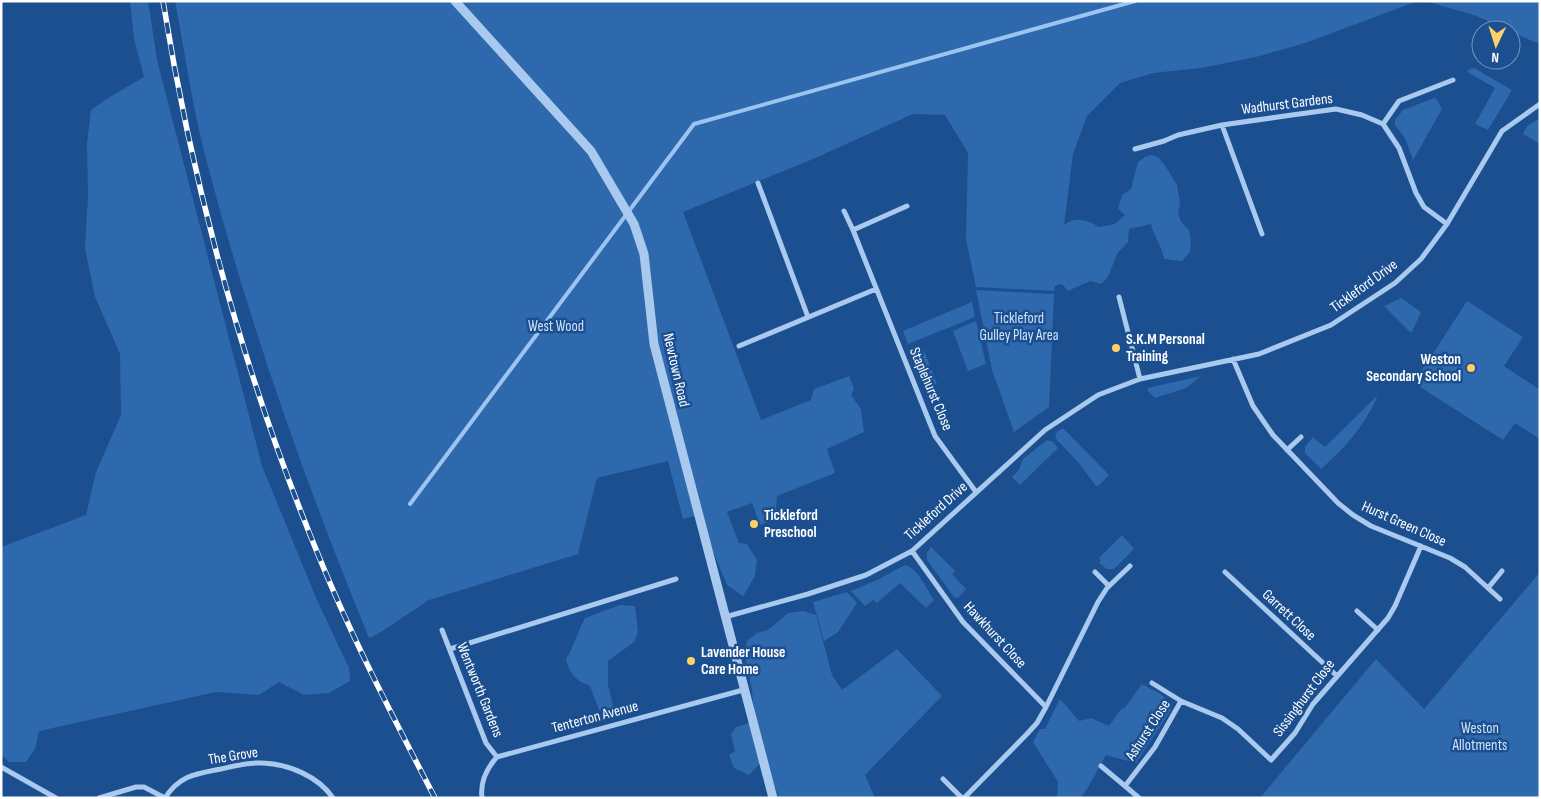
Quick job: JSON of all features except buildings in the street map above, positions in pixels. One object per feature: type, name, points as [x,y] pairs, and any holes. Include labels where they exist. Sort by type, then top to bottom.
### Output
[{"type":"street","name":"Newtown Road","points":[[455,1],[591,151],[634,224],[644,254],[654,344],[772,798]]},
{"type":"street","points":[[1447,224],[1424,207],[1416,193],[1399,148],[1382,124],[1399,101],[1453,80]]},
{"type":"street","name":"Tickleford Drive","points":[[725,617],[808,594],[866,574],[912,551],[1057,420],[1098,395],[1140,379],[1260,354],[1339,320],[1395,283],[1421,259],[1447,224],[1502,131],[1540,104]]},
{"type":"street","name":"Wadhurst Gardens","points":[[1135,149],[1178,135],[1222,125],[1336,109],[1362,115],[1382,124]]},
{"type":"street","name":"Wadhurst Gardens","points":[[1222,125],[1262,234]]},
{"type":"street","points":[[758,183],[808,317]]},
{"type":"street","points":[[853,230],[907,206]]},
{"type":"street","name":"Staplehurst Close","points":[[844,211],[936,436],[976,492]]},
{"type":"street","points":[[738,346],[876,289]]},
{"type":"street","points":[[1119,297],[1140,379]]},
{"type":"street","points":[[1233,359],[1253,406],[1278,441],[1287,450],[1301,437]]},
{"type":"street","name":"Hurst Green Close","points":[[1287,450],[1338,503],[1353,515],[1372,526],[1450,558],[1465,567],[1500,600]]},
{"type":"street","name":"Sissinghurst Close","points":[[1271,760],[1295,733],[1312,704],[1388,618],[1421,546]]},
{"type":"street","name":"Hawkhurst Close","points":[[912,551],[963,622],[1046,707]]},
{"type":"street","points":[[943,779],[963,798],[1026,736],[1037,723],[1046,707],[1094,608],[1109,586],[1130,566]]},
{"type":"street","points":[[1488,588],[1502,571]]},
{"type":"street","points":[[1095,572],[1109,586]]},
{"type":"street","name":"Garrett Close","points":[[1225,572],[1336,675]]},
{"type":"street","points":[[450,649],[676,579]]},
{"type":"street","points":[[1357,611],[1378,630]]},
{"type":"street","name":"Wentworth Gardens","points":[[442,630],[486,743],[497,757]]},
{"type":"street","points":[[1152,683],[1181,702]]},
{"type":"street","name":"Tenterton Avenue","points":[[497,757],[743,690]]},
{"type":"street","name":"Ashurst Close","points":[[1125,786],[1155,747],[1181,702],[1222,718],[1238,729],[1271,760]]},
{"type":"street","points":[[482,798],[483,778],[488,766],[497,757]]},
{"type":"street","name":"The Grove","points":[[99,798],[136,787],[144,787],[165,798],[173,786],[183,779],[218,769],[263,763],[293,769],[308,776],[321,785],[333,798]]},
{"type":"street","points":[[1101,766],[1139,798]]},
{"type":"street","points":[[1,767],[56,798]]},
{"type":"green space","points":[[130,1],[148,1],[157,60],[262,466],[317,600],[349,668],[350,681],[329,693],[304,695],[279,682],[259,695],[216,692],[39,731],[35,749],[26,762],[9,762],[1,754],[1,547],[86,515],[96,472],[121,415],[120,354],[95,297],[85,248],[88,196],[87,144],[91,110],[144,77],[134,39]]},
{"type":"green space","name":"West Wood","points":[[175,1],[1418,1],[1305,43],[1256,57],[1201,68],[1153,73],[1120,83],[1087,116],[1073,154],[1064,225],[1077,220],[1090,222],[1099,227],[1115,224],[1125,215],[1118,209],[1122,195],[1131,189],[1138,162],[1152,155],[1159,158],[1177,185],[1180,203],[1178,213],[1181,222],[1189,230],[1191,240],[1190,252],[1182,261],[1164,259],[1151,224],[1129,229],[1128,242],[1117,254],[1108,277],[1101,284],[1090,281],[1068,291],[1062,284],[1055,286],[1054,291],[976,287],[966,239],[968,153],[945,115],[913,114],[813,159],[683,212],[761,420],[811,400],[814,389],[849,376],[854,389],[851,395],[861,409],[864,432],[827,449],[835,473],[777,496],[775,520],[760,525],[752,503],[727,512],[739,543],[747,544],[757,560],[755,576],[743,596],[727,585],[698,515],[683,519],[668,461],[597,478],[578,554],[429,600],[369,638],[298,455],[237,269],[202,143]]},
{"type":"green space","points":[[1425,1],[1540,1],[1540,44],[1521,36],[1521,20],[1485,20]]},
{"type":"green space","points":[[1469,69],[1477,70],[1512,90],[1488,130],[1475,124],[1495,88],[1467,72]]},
{"type":"green space","points":[[1434,98],[1442,109],[1413,160],[1405,138],[1395,125],[1395,120],[1403,110]]},
{"type":"green space","points":[[1540,118],[1540,144],[1523,134],[1527,126]]},
{"type":"green space","name":"Tickleford Gulley Play Area","points":[[976,290],[1054,294],[1049,407],[1014,432],[992,370]]},
{"type":"green space","points":[[1401,298],[1421,312],[1412,332],[1384,306]]},
{"type":"green space","points":[[1467,301],[1523,337],[1504,366],[1540,390],[1540,439],[1515,423],[1503,440],[1414,383]]},
{"type":"green space","points":[[972,302],[975,317],[908,344],[903,331]]},
{"type":"green space","points":[[976,321],[986,364],[968,371],[953,331]]},
{"type":"green space","points":[[924,351],[937,384],[926,388],[913,356]]},
{"type":"green space","points":[[1201,376],[1186,388],[1155,398],[1147,390],[1148,388]]},
{"type":"green space","points":[[1376,397],[1372,408],[1360,427],[1338,453],[1321,469],[1305,453],[1305,447],[1313,437],[1325,447]]},
{"type":"green space","points":[[1063,428],[1109,475],[1098,486],[1055,438],[1057,432]]},
{"type":"green space","points":[[1047,440],[1053,442],[1058,448],[1020,485],[1012,477],[1019,470],[1023,459]]},
{"type":"green space","points":[[1122,535],[1134,549],[1114,569],[1107,569],[1099,563],[1101,560],[1099,558]]},
{"type":"green space","points":[[931,547],[955,571],[952,574],[966,589],[958,598],[954,597],[927,560],[927,553]]},
{"type":"green space","points":[[905,565],[914,570],[934,600],[926,608],[900,583],[877,603],[873,600],[865,606],[851,591],[877,580]]},
{"type":"green space","name":"Weston Allotments","points":[[1540,572],[1540,798],[1260,798],[1376,659],[1424,709]]},
{"type":"green space","points":[[847,592],[857,603],[838,632],[824,641],[813,602]]},
{"type":"green space","points":[[620,605],[635,606],[638,632],[634,642],[608,661],[608,685],[613,706],[609,713],[599,710],[590,686],[574,676],[566,659],[585,618]]},
{"type":"green space","points":[[803,611],[816,615],[832,675],[842,690],[897,649],[942,696],[865,775],[875,798],[779,798],[765,758],[749,775],[734,768],[729,755],[735,751],[731,734],[736,727],[755,721],[752,690],[745,654],[747,641],[757,633],[768,630],[788,613]]},
{"type":"green space","points":[[1142,684],[1165,698],[1171,710],[1136,763],[1106,755],[1080,798],[1057,798],[1058,782],[1033,742],[1040,729],[1045,729],[1060,699],[1079,721],[1091,718],[1109,726]]},
{"type":"waterway","points":[[410,504],[694,124],[1135,1]]},
{"type":"railway","points":[[163,1],[190,145],[207,216],[247,358],[270,427],[295,496],[335,594],[376,682],[435,798]]},
{"type":"place","name":"S.K.M Personal Training","points":[[1116,348]]},
{"type":"place","name":"Weston Secondary School","points":[[1471,368]]},
{"type":"place","name":"Tickleford Preschool","points":[[754,524]]},
{"type":"place","name":"Lavender House Care Home","points":[[691,661]]}]
